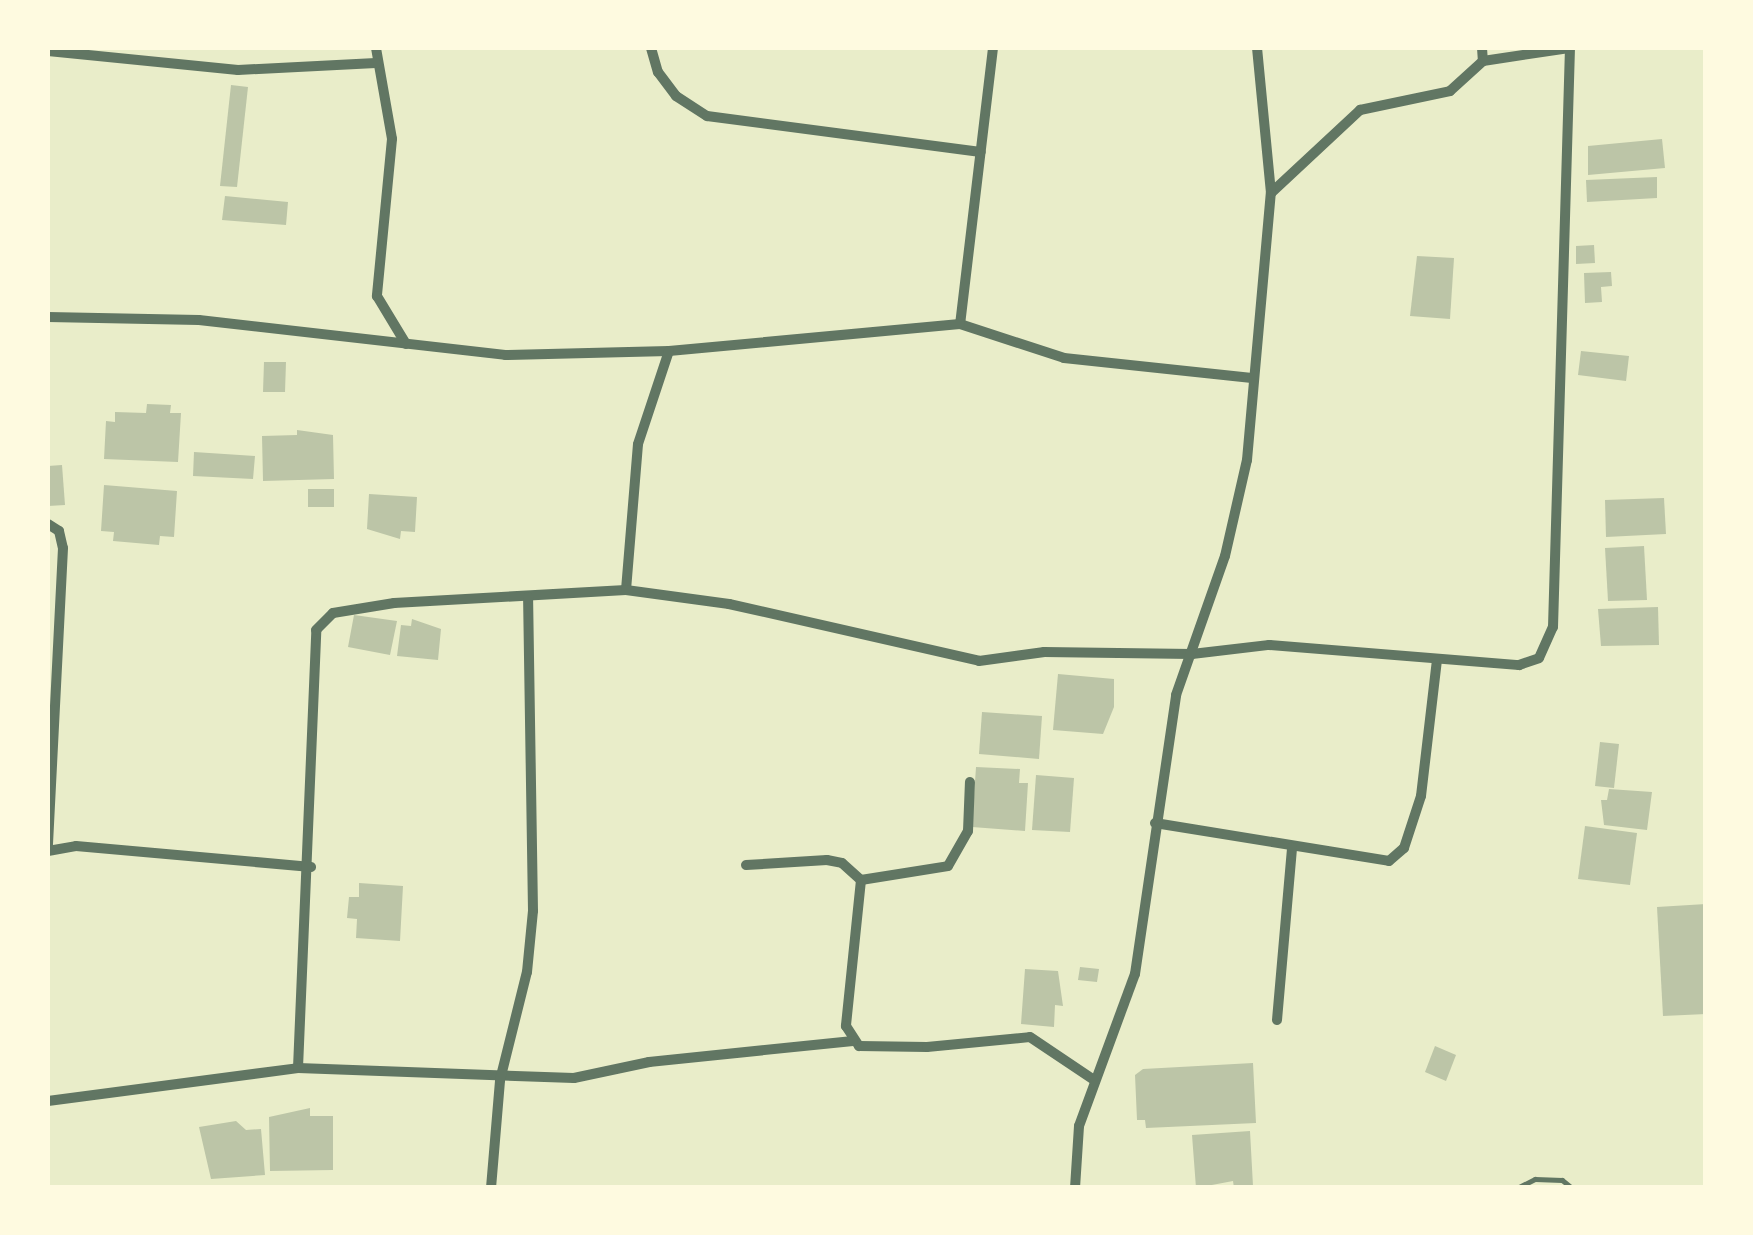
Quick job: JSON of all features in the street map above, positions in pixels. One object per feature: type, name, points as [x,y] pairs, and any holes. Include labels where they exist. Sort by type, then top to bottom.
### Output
[{"type":"street","points":[[376,48],[392,139],[378,296],[406,344]]},
{"type":"street","points":[[650,48],[658,72],[676,96],[707,116],[981,152]]},
{"type":"street","points":[[960,324],[993,48]]},
{"type":"street","points":[[1075,1188],[1079,1126],[1135,974],[1176,696],[1237,513],[1270,193],[1257,48]]},
{"type":"street","points":[[1482,48],[1483,61]]},
{"type":"street","points":[[298,1068],[311,867],[319,622],[366,606],[626,590],[728,604],[980,661],[1044,652],[1192,654],[1269,645],[1531,664],[1554,627],[1570,48],[1483,61],[1450,91],[1360,110],[1270,193]]},
{"type":"street","points":[[48,51],[238,70],[376,64]]},
{"type":"street","points":[[48,317],[199,320],[505,355],[669,351],[960,324],[1064,358],[1252,378]]},
{"type":"street","points":[[626,590],[638,444],[669,351]]},
{"type":"street","points":[[48,524],[59,531],[63,548],[48,850],[311,867]]},
{"type":"street","points":[[490,1188],[500,1080],[526,972],[533,910],[528,597]]},
{"type":"street","points":[[1156,823],[1378,862],[1404,848],[1421,796],[1438,660]]},
{"type":"street","points":[[861,880],[948,866],[968,831],[970,782]]},
{"type":"street","points":[[1277,1020],[1292,848]]},
{"type":"street","points":[[746,865],[827,860],[842,862],[861,880]]},
{"type":"street","points":[[853,1041],[846,1026],[861,880]]},
{"type":"street","points":[[48,1102],[298,1068],[500,1080],[574,1078],[649,1062],[853,1041],[868,1048],[927,1048],[1030,1037],[1094,1080]]},
{"type":"lane","points":[[1517,1188],[1535,1179],[1562,1180],[1572,1188]]},
{"type":"building","points":[[231,85],[248,87],[237,187],[220,186]]},
{"type":"building","points":[[1662,139],[1665,168],[1588,175],[1588,146]]},
{"type":"building","points":[[1657,177],[1657,198],[1587,202],[1586,180]]},
{"type":"building","points":[[225,196],[288,202],[286,225],[222,220]]},
{"type":"building","points":[[1594,245],[1595,263],[1576,264],[1576,246]]},
{"type":"building","points":[[1417,256],[1454,258],[1450,319],[1410,316]]},
{"type":"building","points":[[1611,272],[1612,286],[1601,287],[1602,302],[1585,303],[1584,273]]},
{"type":"building","points":[[1581,351],[1629,356],[1626,381],[1578,375]]},
{"type":"building","points":[[264,362],[286,362],[285,392],[263,392]]},
{"type":"building","points":[[147,404],[171,405],[170,413],[181,413],[178,462],[104,459],[106,421],[115,422],[115,412],[146,413]]},
{"type":"building","points":[[297,430],[333,435],[334,479],[263,481],[262,436],[297,435]]},
{"type":"building","points":[[194,452],[255,456],[253,479],[193,476]]},
{"type":"building","points":[[62,465],[65,505],[48,506],[48,466]]},
{"type":"building","points":[[104,485],[177,491],[174,537],[160,536],[159,545],[113,541],[114,532],[101,531]]},
{"type":"building","points":[[308,489],[334,489],[334,507],[308,507]]},
{"type":"building","points":[[369,494],[417,497],[415,532],[401,531],[400,539],[367,529]]},
{"type":"building","points":[[1664,498],[1666,534],[1606,537],[1605,500]]},
{"type":"building","points":[[1644,546],[1647,600],[1608,601],[1605,548]]},
{"type":"building","points":[[1658,607],[1659,645],[1601,646],[1598,609]]},
{"type":"building","points":[[354,615],[397,621],[390,655],[348,647]]},
{"type":"building","points":[[412,619],[441,629],[438,660],[397,656],[401,625],[411,626]]},
{"type":"building","points":[[1058,674],[1114,679],[1114,707],[1103,734],[1053,730]]},
{"type":"building","points":[[982,712],[1042,716],[1039,759],[979,754]]},
{"type":"building","points":[[1600,742],[1619,744],[1614,788],[1595,786]]},
{"type":"building","points":[[976,767],[1020,769],[1019,783],[1028,783],[1025,831],[972,827]]},
{"type":"building","points":[[1036,775],[1074,778],[1070,832],[1032,830]]},
{"type":"building","points":[[1609,789],[1652,792],[1647,830],[1604,825],[1601,800],[1607,800]]},
{"type":"building","points":[[1585,826],[1637,833],[1630,885],[1578,879]]},
{"type":"building","points":[[359,883],[403,886],[400,941],[356,938],[357,919],[347,918],[349,897],[359,897]]},
{"type":"building","points":[[1706,904],[1706,1014],[1663,1016],[1657,907]]},
{"type":"building","points":[[1080,967],[1099,969],[1097,982],[1078,980]]},
{"type":"building","points":[[1025,969],[1058,971],[1063,1006],[1055,1005],[1054,1027],[1021,1024]]},
{"type":"building","points":[[1435,1046],[1456,1055],[1446,1081],[1425,1072]]},
{"type":"building","points":[[1253,1063],[1256,1123],[1146,1128],[1145,1120],[1137,1120],[1135,1075],[1143,1069]]},
{"type":"building","points":[[310,1108],[310,1116],[333,1116],[333,1170],[270,1171],[269,1117]]},
{"type":"building","points":[[236,1121],[246,1130],[261,1129],[265,1175],[211,1179],[199,1127]]},
{"type":"building","points":[[1250,1131],[1253,1186],[1234,1188],[1233,1181],[1196,1188],[1192,1135]]}]
